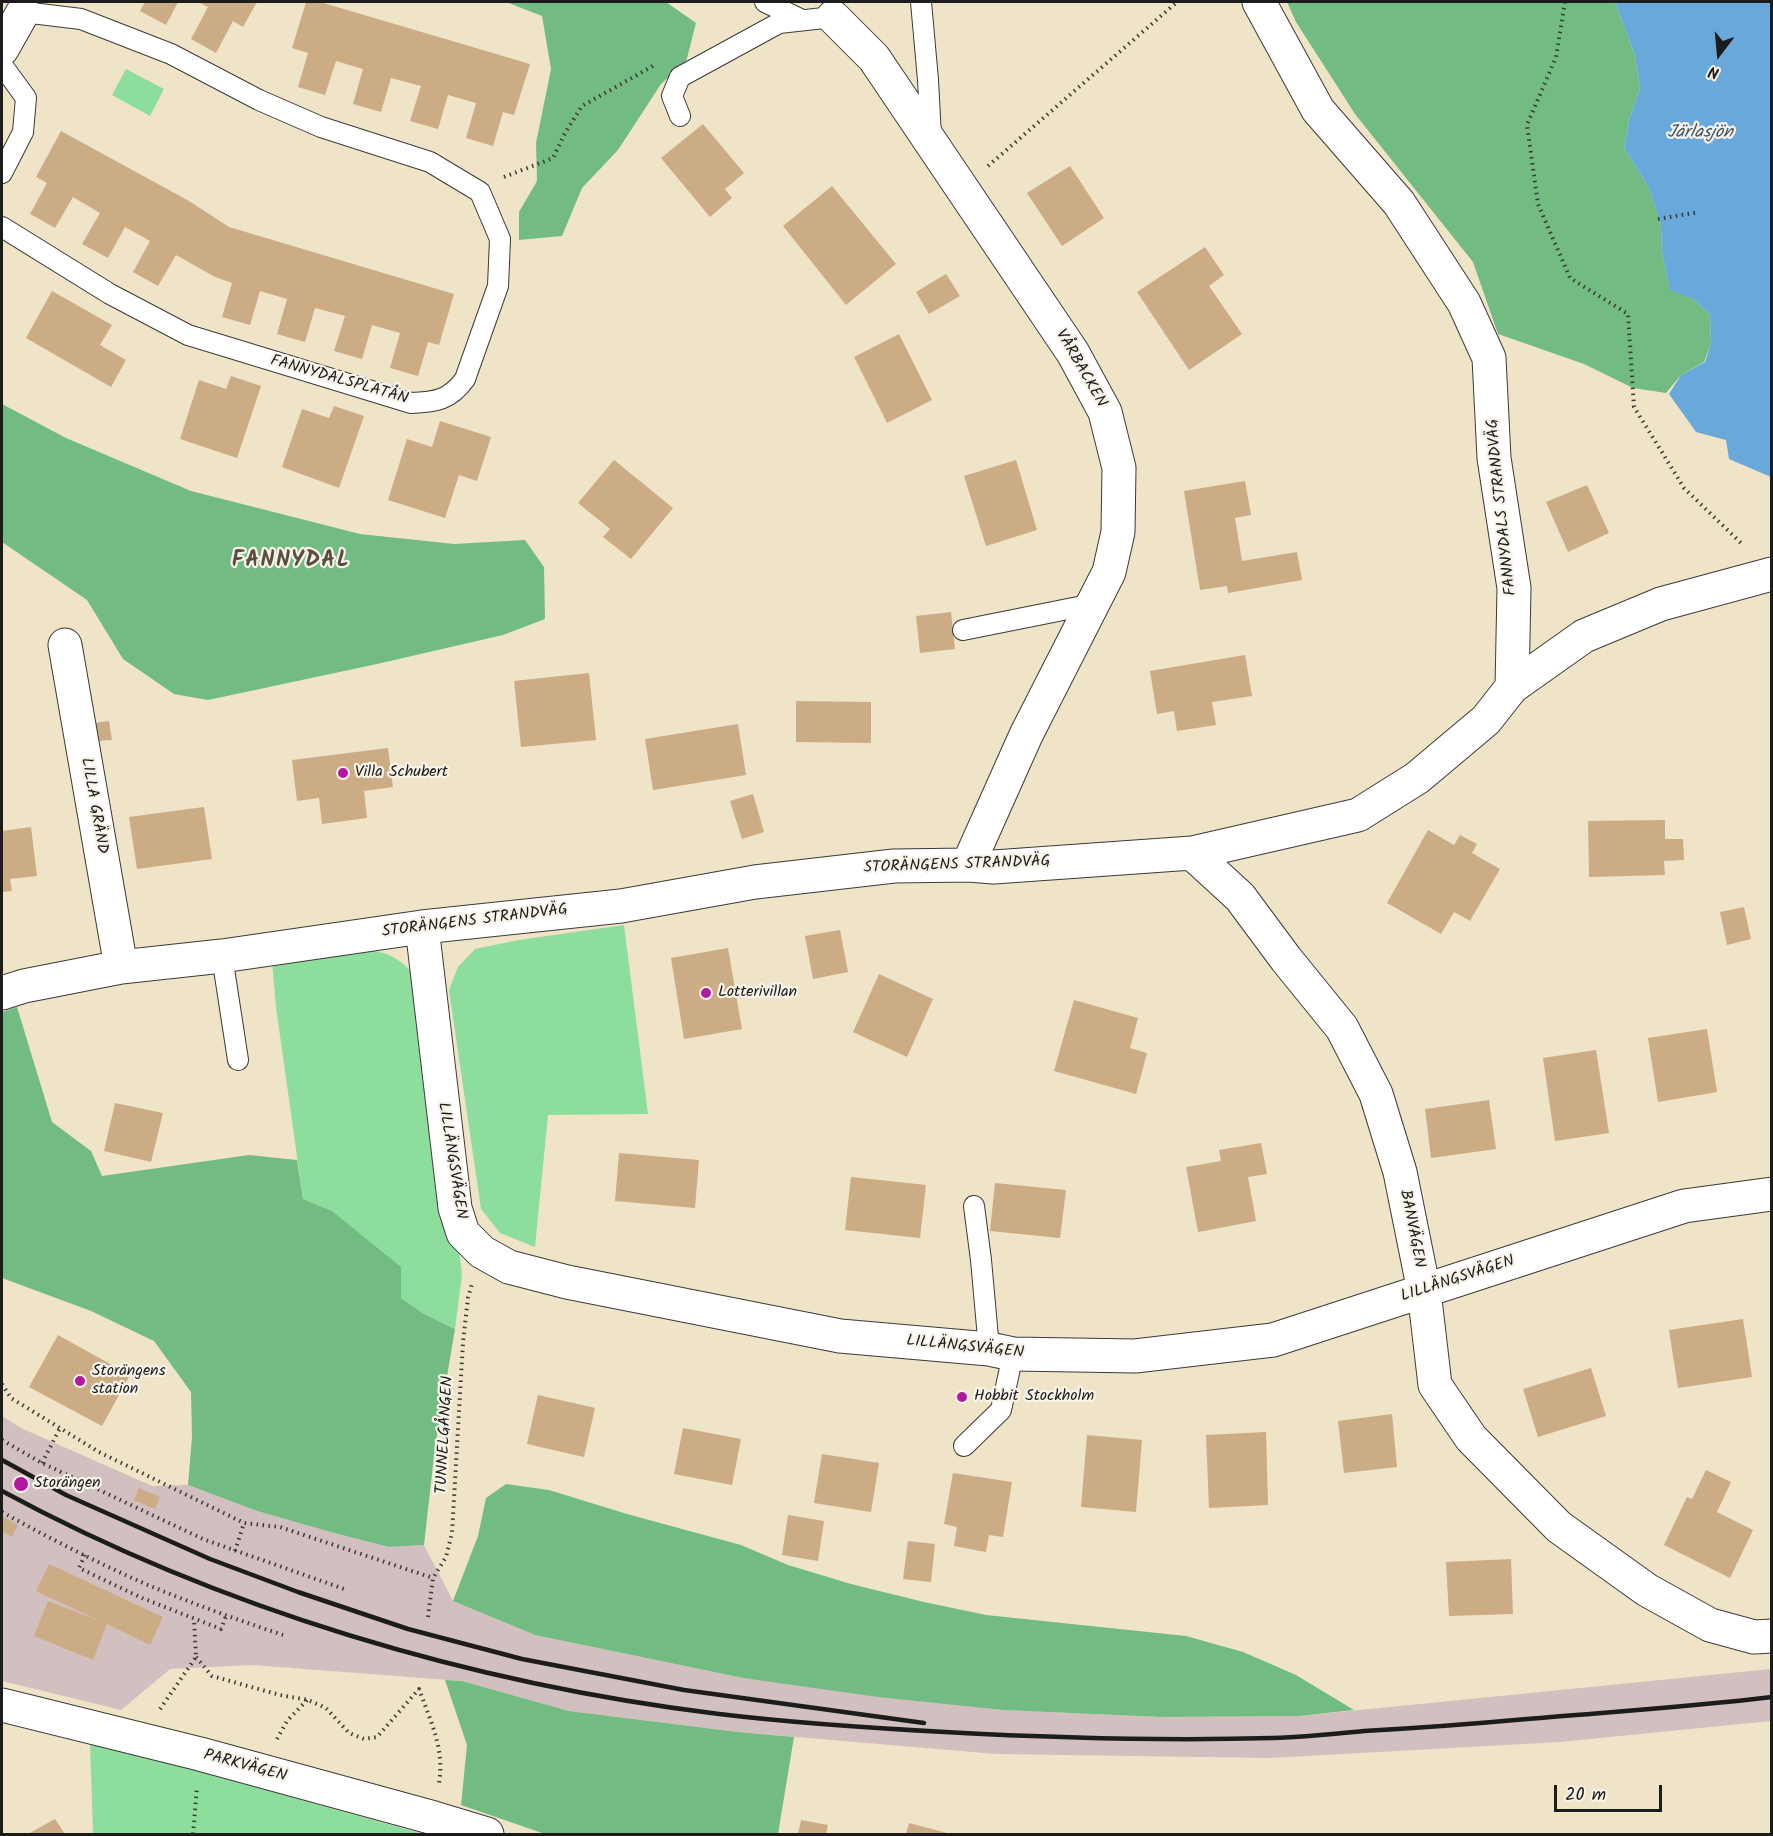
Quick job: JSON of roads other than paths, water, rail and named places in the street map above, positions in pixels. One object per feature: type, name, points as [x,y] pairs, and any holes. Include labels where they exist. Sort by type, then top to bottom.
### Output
[{"type":"street","name":"FANNYDALS STRANDVÄG","points":[[1258,2],[1318,110],[1399,203],[1464,303],[1489,358],[1494,458],[1514,588],[1512,687]]},
{"type":"street","points":[[2,49],[20,7]]},
{"type":"street","name":"VÅRBACKEN","points":[[818,19],[874,58],[1073,353],[1105,412],[1119,468],[1118,532],[1109,572],[1026,735],[968,865]]},
{"type":"street","name":"STORÄNGENS STRANDVÄG","points":[[2,993],[24,986],[121,968],[422,927],[621,906],[755,882],[894,866],[994,867],[1192,853],[1358,815],[1417,778],[1486,720],[1512,687],[1584,636],[1661,604],[1772,574]]},
{"type":"street","name":"LILLA GRÄND","points":[[65,645],[121,968]]},
{"type":"street","name":"BANVÄGEN","points":[[1192,853],[1240,897],[1342,1028],[1376,1094],[1400,1172],[1424,1290],[1436,1385],[1471,1438],[1559,1527],[1647,1590],[1710,1625],[1754,1636],[1772,1636]]},
{"type":"street","name":"LILLÄNGSVÄGEN","points":[[422,927],[455,1208],[463,1233],[482,1252],[510,1267],[567,1282],[840,1336],[1001,1352],[1135,1356],[1273,1340],[1684,1206],[1772,1194]]},
{"type":"street","name":"PARKVÄGEN","points":[[2,1705],[200,1754],[487,1834]]},
{"type":"lane","points":[[765,2],[818,19]]},
{"type":"lane","points":[[921,2],[932,143]]},
{"type":"lane","name":"FANNYDALSPLATÅN","points":[[2,226],[110,294],[188,335],[411,403],[446,398],[457,390],[465,379],[498,286],[500,238],[480,192],[430,162],[321,127],[259,100],[171,54],[81,19],[20,7]]},
{"type":"lane","points":[[680,116],[672,96],[680,77],[779,22],[818,19]]},
{"type":"lane","points":[[2,65],[26,98],[23,132],[2,173]]},
{"type":"lane","points":[[963,630],[1093,604]]},
{"type":"lane","points":[[222,956],[238,1059]]},
{"type":"lane","points":[[964,1446],[1001,1410],[1001,1352],[981,1260],[974,1206]]},
{"type":"water","name":"Järlasjön","points":[[1615,2],[1771,2],[1771,477],[1729,459],[1726,440],[1696,432],[1669,394],[1681,375],[1705,362],[1711,344],[1710,314],[1693,299],[1670,290],[1662,252],[1661,225],[1649,188],[1624,148],[1629,120],[1640,88],[1635,55]]},
{"type":"railway","points":[[2,1460],[66,1495],[210,1559],[408,1629],[522,1659],[684,1690],[924,1723]]},
{"type":"railway","points":[[2,1491],[85,1533],[171,1571],[260,1606],[350,1636],[534,1683],[627,1701],[719,1714],[832,1725],[986,1734],[1232,1739],[1296,1737],[1465,1724],[1680,1707],[1772,1697]]},
{"type":"place","name":"Villa Schubert","points":[[343,773]]},
{"type":"place","name":"Lotterivillan","points":[[706,993]]},
{"type":"place","name":"Storängens station","points":[[80,1381]]},
{"type":"place","name":"Hobbit Stockholm","points":[[962,1397]]},
{"type":"place","name":"Storängen","points":[[21,1484]]},
{"type":"district","name":"FANNYDAL","points":[[291,562]]}]
